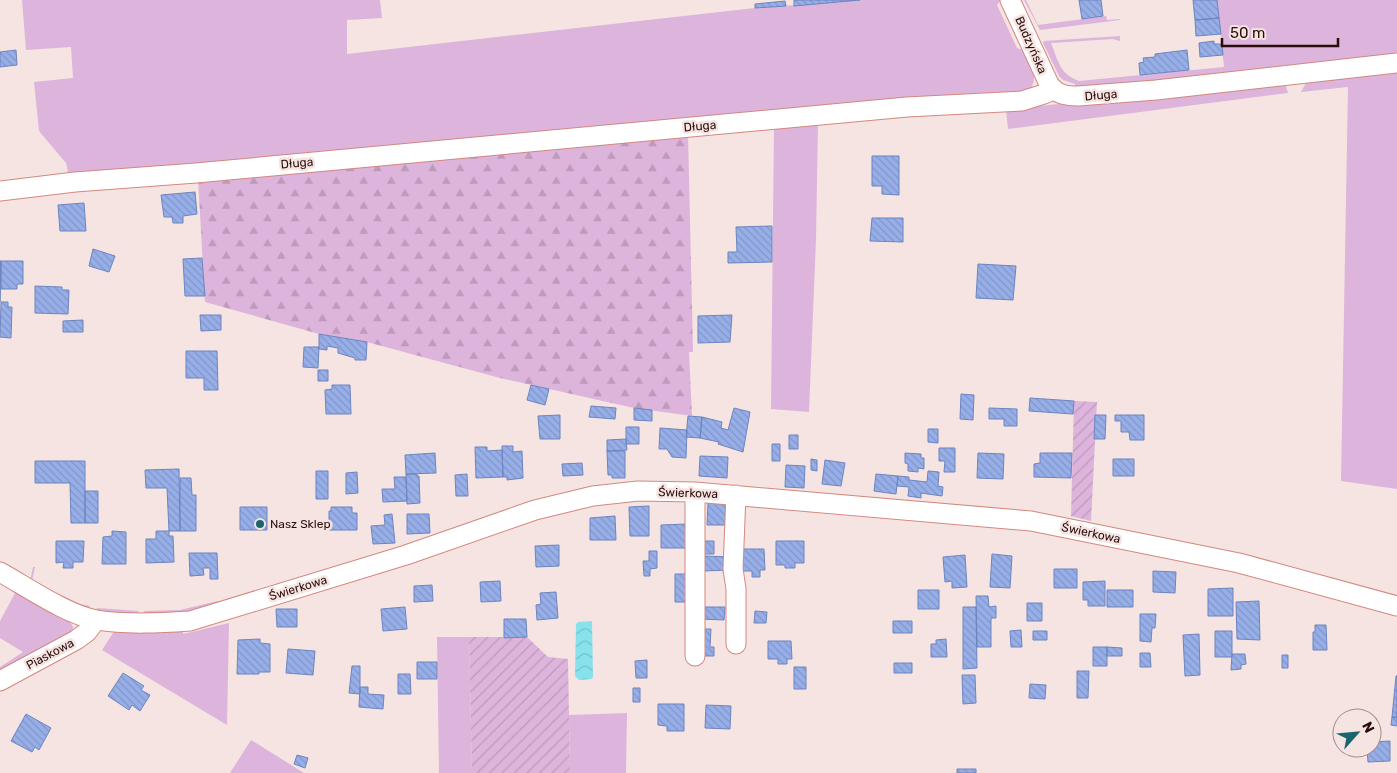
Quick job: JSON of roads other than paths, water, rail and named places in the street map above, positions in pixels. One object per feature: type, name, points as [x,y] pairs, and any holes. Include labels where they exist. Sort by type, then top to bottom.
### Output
[{"type":"street","name":"Budzyńska","points":[[1010,0],[1044,76],[1053,90]]},
{"type":"street","name":"Długa","points":[[0,191],[75,182],[226,170],[907,107],[1022,101],[1053,90],[1060,94],[1078,96],[1165,89],[1397,63]]},
{"type":"street","name":"Świerkowa","points":[[0,572],[70,611],[96,620],[166,623],[204,618],[406,555],[545,507],[593,496],[638,492],[695,492],[1031,521],[1239,563],[1397,606]]},
{"type":"street","points":[[695,492],[695,656]]},
{"type":"street","points":[[736,495],[733,570],[736,589],[736,644]]},
{"type":"street","name":"Piaskowa","points":[[0,681],[76,640],[87,632],[96,620]]},
{"type":"water","points":[[592,621],[593,677],[592,679],[579,680],[575,676],[576,624],[578,622]]},
{"type":"place","name":"Nasz Sklep","points":[[260,524]]}]
